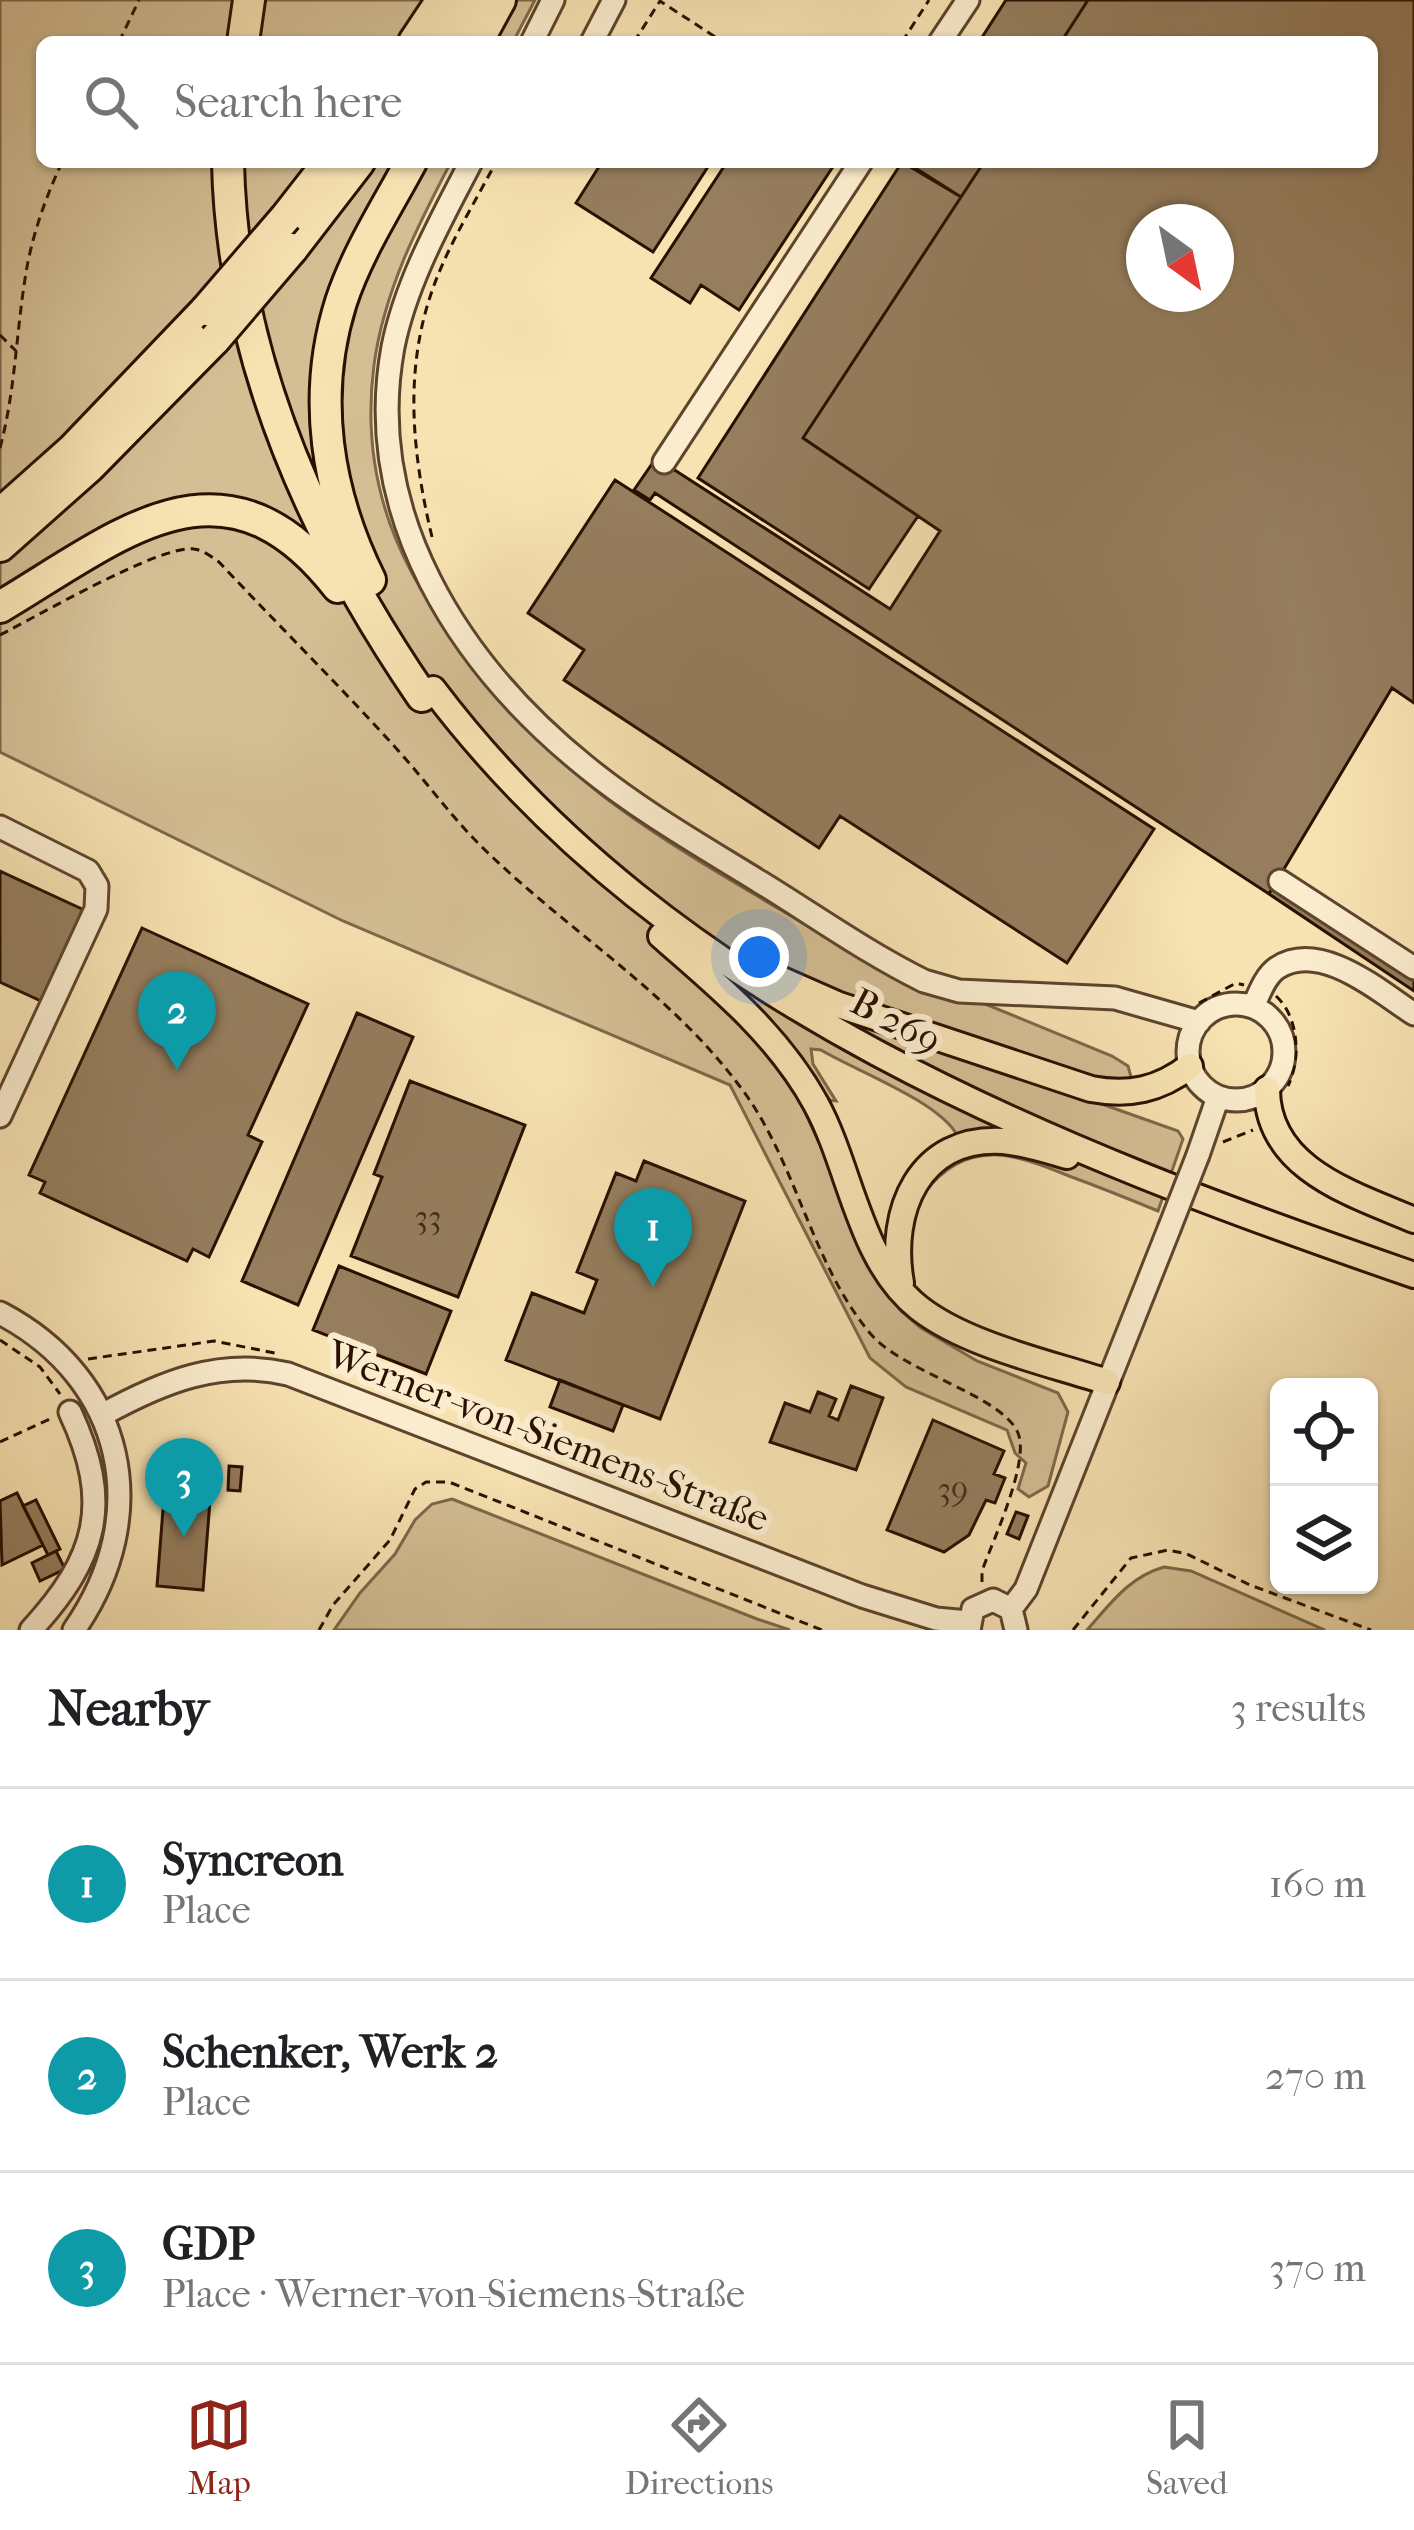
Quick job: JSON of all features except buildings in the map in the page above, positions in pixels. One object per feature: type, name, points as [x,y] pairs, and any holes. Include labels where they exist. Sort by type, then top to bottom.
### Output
[{"type":"highway","points":[[233,36],[238,0]]},
{"type":"highway","points":[[244,36],[249,0]]},
{"type":"highway","points":[[418,36],[442,0]]},
{"type":"highway","points":[[449,36],[472,0]]},
{"type":"highway","points":[[480,36],[500,0]]},
{"type":"highway","points":[[228,168],[242,301],[282,433],[349,581],[427,692]]},
{"type":"highway","points":[[239,168],[253,299],[286,413],[358,575],[427,692]]},
{"type":"highway","points":[[0,546],[89,467],[211,324],[323,168]]},
{"type":"highway","points":[[0,514],[292,249],[354,168]]},
{"type":"highway","points":[[408,168],[341,302],[325,388],[326,437],[344,521],[427,692]]},
{"type":"highway","points":[[0,607],[132,527],[203,511],[242,514],[296,539],[427,692]]},
{"type":"main road","name":"B 269","points":[[427,692],[617,889],[744,976],[910,1071],[1144,1175],[1410,1274]]},
{"type":"main road","points":[[617,889],[793,986],[1052,1077],[1111,1093],[1133,1092],[1156,1087],[1190,1066]]},
{"type":"main road","points":[[617,889],[686,950],[788,1016],[906,1079],[1088,1162]]},
{"type":"main road","points":[[617,889],[736,1002],[782,1054],[816,1104],[874,1248],[905,1296],[939,1322],[967,1334],[1107,1382]]},
{"type":"main road","points":[[1267,1089],[1271,1122],[1298,1162],[1414,1220]]},
{"type":"main road","points":[[905,1296],[897,1260],[898,1225],[911,1186],[940,1159],[980,1142],[1005,1141],[1088,1162],[1410,1274]]},
{"type":"street","points":[[535,36],[554,0]]},
{"type":"street","points":[[580,36],[598,0]]},
{"type":"street","points":[[595,36],[614,0]]},
{"type":"street","points":[[944,36],[968,0]]},
{"type":"street","points":[[467,168],[411,288],[394,346],[388,430],[398,505],[419,564],[458,627],[520,705],[584,765],[654,816],[924,981],[959,992],[1115,998],[1194,1013],[1257,999],[1276,968],[1294,960],[1314,961],[1355,976],[1414,1014]]},
{"type":"street","points":[[664,462],[857,168]]},
{"type":"street","points":[[0,827],[88,871],[97,886],[96,909],[0,1116]]},
{"type":"street","points":[[1280,881],[1414,968]]},
{"type":"street","points":[[1194,1013],[1190,1066],[1205,1090],[1243,1100],[1267,1089],[1276,1078],[1284,1051],[1275,1024],[1257,999]]},
{"type":"street","points":[[969,1626],[974,1609],[985,1601],[998,1600],[1013,1619],[1169,1229],[1206,1150],[1218,1097]]},
{"type":"street","points":[[0,1313],[48,1343],[70,1364],[102,1414],[115,1455],[119,1526],[104,1579],[74,1630]]},
{"type":"street","name":"Werner-von-Siemens-Straße","points":[[102,1414],[194,1372],[234,1368],[288,1374],[862,1596],[969,1626]]},
{"type":"street","points":[[31,1630],[72,1582],[85,1557],[95,1499],[83,1439],[70,1412]]},
{"type":"street","points":[[95,1499],[120,1498]]},
{"type":"path","points":[[122,36],[139,0]]},
{"type":"path","points":[[906,36],[929,0]]},
{"type":"path","points":[[638,36],[660,1],[714,36]]},
{"type":"path","points":[[0,448],[10,410],[25,276],[43,203],[59,168]]},
{"type":"path","points":[[434,544],[414,442],[421,329],[431,292],[493,168]]},
{"type":"path","points":[[0,335],[16,352]]},
{"type":"path","points":[[0,635],[178,550],[192,548],[219,562],[391,742],[486,851],[633,976],[709,1048],[775,1140],[801,1209],[871,1335],[909,1365],[1000,1411],[1013,1424],[1022,1453],[982,1571],[985,1601]]},
{"type":"path","points":[[1194,1013],[1236,983],[1257,999],[1283,1001],[1297,1042],[1283,1115],[1206,1150]]},
{"type":"path","points":[[0,1340],[40,1367],[70,1412],[0,1442]]},
{"type":"path","points":[[319,1630],[333,1605],[390,1540],[415,1489],[437,1480],[517,1506],[822,1630]]},
{"type":"path","points":[[1073,1630],[1131,1558],[1168,1550],[1371,1630]]},
{"type":"shaded area","points":[[0,0],[535,0],[516,36],[36,36],[36,168],[448,168],[414,235],[385,311],[371,413],[382,499],[396,540],[414,578],[463,651],[559,758],[636,820],[881,970],[913,984],[968,997],[1112,1056],[1128,1066],[1131,1077],[1124,1081],[1094,1077],[1099,1103],[1178,1131],[1183,1139],[1158,1211],[1029,1161],[992,1155],[957,1163],[924,1193],[902,1181],[940,1144],[957,1135],[947,1122],[915,1099],[811,1049],[813,1064],[836,1101],[798,1097],[883,1282],[901,1311],[977,1361],[1058,1393],[1068,1412],[1048,1486],[1029,1497],[1018,1489],[1026,1463],[1015,1453],[1007,1430],[906,1387],[870,1358],[730,1085],[343,921],[0,752]],"holes":[[[283,198],[294,271],[219,354],[201,292]]]},
{"type":"shaded area","points":[[452,1499],[790,1630],[334,1630],[395,1554],[415,1520],[432,1504]]},
{"type":"shaded area","points":[[1164,1567],[1191,1571],[1325,1630],[1087,1630],[1131,1584]]},
{"type":"place","name":"Schenker, Werk 2","points":[[177,1070]]},
{"type":"place","name":"Syncreon","points":[[653,1287]]},
{"type":"place","name":"GDP","points":[[184,1537]]}]
